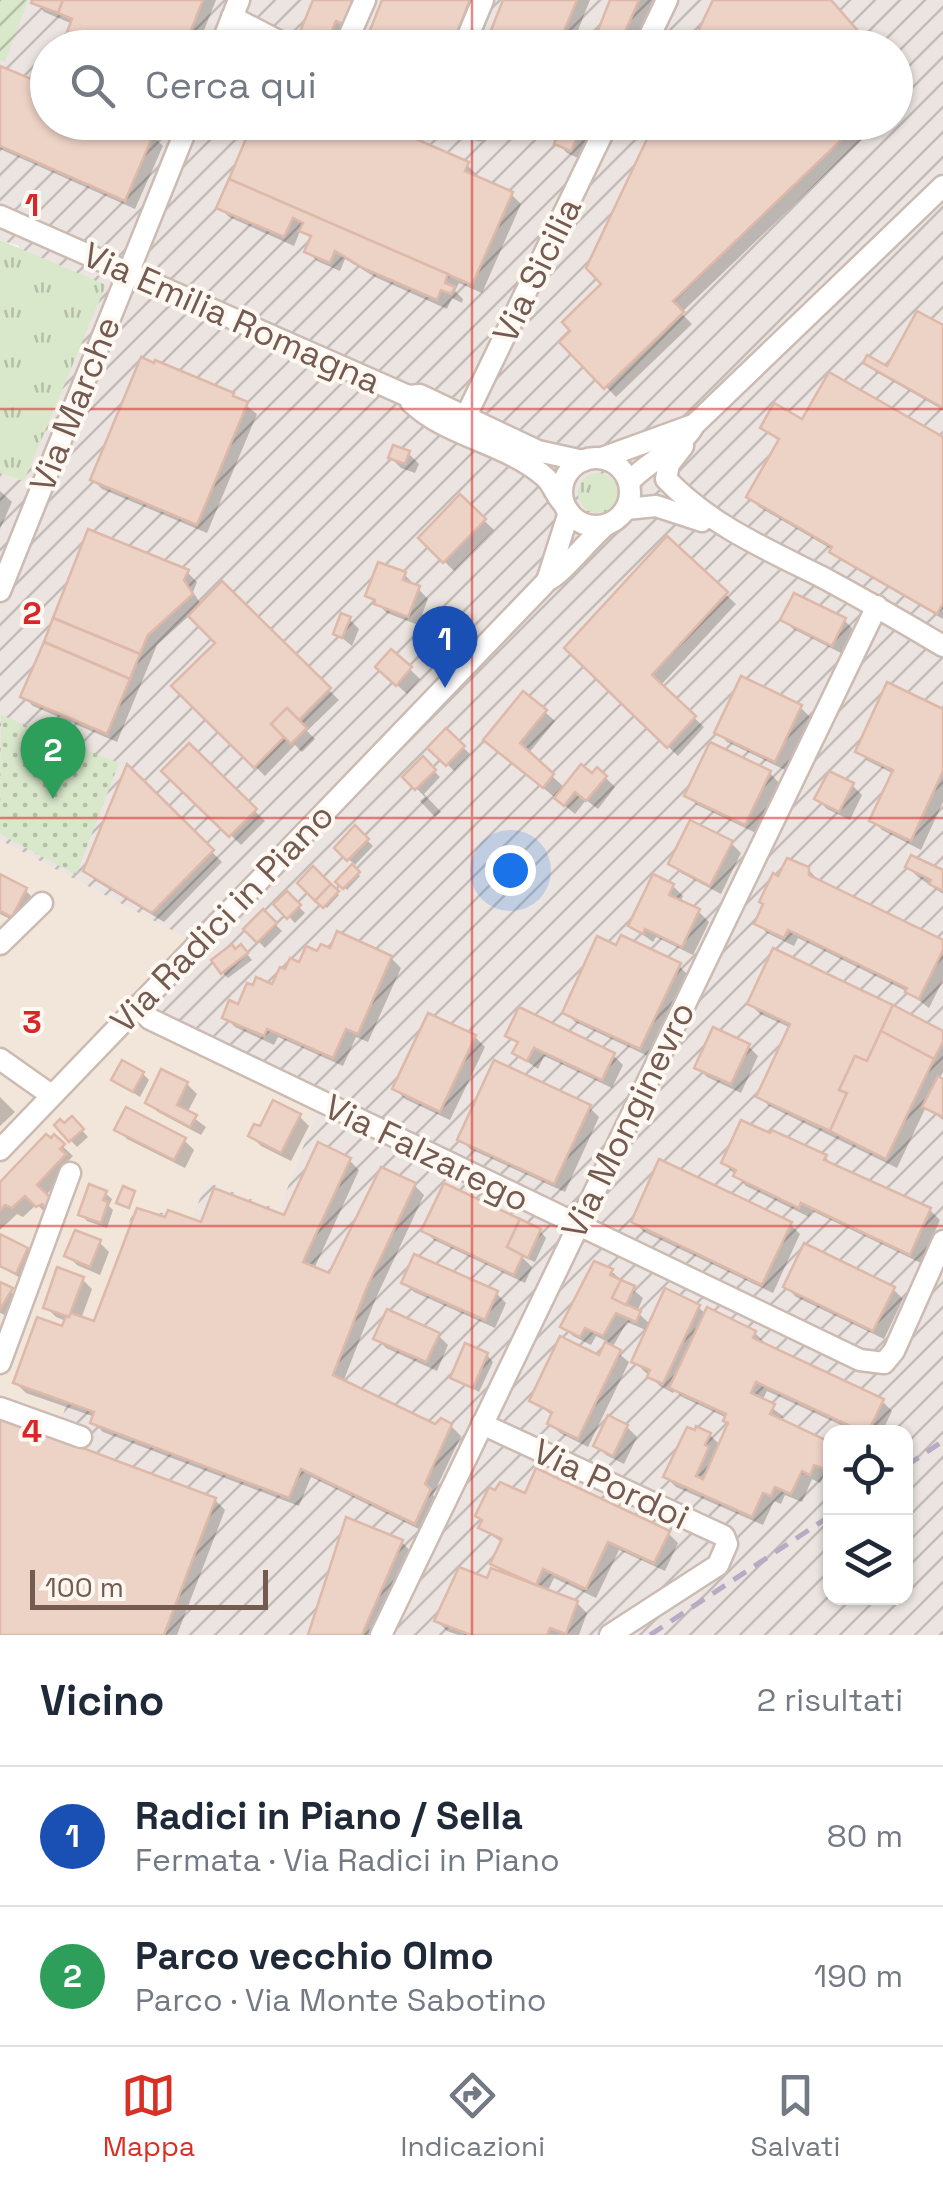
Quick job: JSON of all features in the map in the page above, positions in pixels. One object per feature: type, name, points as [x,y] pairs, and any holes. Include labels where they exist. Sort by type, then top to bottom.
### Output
[{"type":"street","points":[[352,30],[365,0]]},
{"type":"street","points":[[470,30],[483,0]]},
{"type":"street","points":[[653,30],[667,0]]},
{"type":"street","points":[[236,9],[266,30]]},
{"type":"street","name":"Via Marche","points":[[0,591],[183,140]]},
{"type":"street","name":"Via Sicilia","points":[[466,416],[599,140]]},
{"type":"street","points":[[626,509],[629,484],[660,453],[692,431],[943,186]]},
{"type":"street","name":"Via Emilia Romagna","points":[[0,216],[408,396],[420,395],[538,450],[592,460]]},
{"type":"street","name":"Via Emilia Romagna","points":[[408,396],[413,405],[441,422],[534,469],[548,479],[567,508]]},
{"type":"street","points":[[548,580],[567,508],[563,484],[574,466],[692,431]]},
{"type":"street","points":[[692,431],[669,464],[666,479],[690,504],[719,524],[877,606],[943,646]]},
{"type":"street","points":[[592,460],[616,464],[629,484]]},
{"type":"street","points":[[629,484],[646,486],[690,504]]},
{"type":"street","points":[[567,508],[585,524],[606,524],[626,509],[656,506],[719,524]]},
{"type":"street","name":"Via Radici in Piano","points":[[0,1150],[606,524]]},
{"type":"street","name":"Via Monginevro","points":[[381,1635],[877,606]]},
{"type":"street","points":[[0,944],[42,903]]},
{"type":"street","name":"Via Falzarego","points":[[136,1007],[150,1020],[860,1360],[884,1363],[894,1351],[943,1241]]},
{"type":"street","points":[[0,1059],[52,1095]]},
{"type":"street","points":[[0,1363],[70,1173]]},
{"type":"street","points":[[0,1408],[81,1437]]},
{"type":"street","name":"Via Pordoi","points":[[482,1424],[724,1536],[727,1544],[718,1565],[610,1635]]},
{"type":"shaded area","points":[[0,0],[943,0],[943,1635],[0,1635],[58,1429],[134,1208],[192,1218],[207,1182],[279,1210],[318,1108],[142,1019],[204,947],[0,840],[0,473],[24,481],[19,246],[0,240]]},
{"type":"shaded area","points":[[0,840],[205,947],[143,1018],[318,1108],[279,1210],[207,1182],[193,1218],[58,1429],[0,1409]]},
{"type":"green space","points":[[0,0],[28,0],[5,62],[0,60]]},
{"type":"green space","points":[[0,240],[106,285],[24,481],[0,473]]},
{"type":"green space","points":[[598,473],[612,479],[618,493],[612,507],[598,513],[584,507],[578,493],[584,479]]},
{"type":"green space","points":[[1,715],[119,763],[76,875],[0,834]]},
{"type":"building","points":[[63,0],[58,13],[31,3]]},
{"type":"building","points":[[63,0],[203,0],[191,30],[68,30],[72,19],[58,13]]},
{"type":"building","points":[[313,0],[353,0],[343,24],[336,21],[332,30],[301,30]]},
{"type":"building","points":[[382,0],[470,0],[458,30],[370,30]]},
{"type":"building","points":[[503,0],[577,0],[564,30],[491,30]]},
{"type":"building","points":[[610,0],[639,0],[626,30],[598,30]]},
{"type":"building","points":[[713,0],[831,0],[857,30],[699,30]]},
{"type":"building","points":[[0,66],[30,78],[30,140],[151,140],[125,201],[0,146]]},
{"type":"building","points":[[245,140],[418,140],[469,162],[465,171],[513,192],[472,285],[229,179]]},
{"type":"building","points":[[555,140],[576,140],[571,151],[554,144]]},
{"type":"building","points":[[646,140],[841,140],[673,301],[684,312],[604,389],[559,342],[570,331],[562,322],[601,284],[586,268]]},
{"type":"building","points":[[229,179],[448,274],[445,283],[455,287],[451,294],[441,290],[437,300],[363,268],[335,251],[330,263],[304,252],[311,236],[299,231],[303,223],[293,218],[284,237],[216,208]]},
{"type":"building","points":[[917,311],[943,325],[943,408],[863,363],[867,355],[887,366]]},
{"type":"building","points":[[141,357],[248,402],[197,525],[90,480]]},
{"type":"building","points":[[829,372],[943,437],[943,603],[937,614],[829,552],[832,547],[746,497],[779,439],[760,428],[774,403],[802,419]]},
{"type":"building","points":[[393,445],[410,451],[405,464],[388,458]]},
{"type":"building","points":[[460,494],[486,519],[443,563],[418,538]]},
{"type":"building","points":[[88,529],[189,570],[184,580],[193,594],[148,635],[140,654],[53,618]]},
{"type":"building","points":[[667,536],[728,592],[652,675],[696,716],[667,748],[564,648]]},
{"type":"building","points":[[378,562],[406,572],[403,580],[420,586],[408,617],[374,604],[375,600],[365,596]]},
{"type":"building","points":[[222,581],[331,688],[299,720],[287,708],[271,724],[284,737],[254,768],[171,686],[215,643],[188,616]]},
{"type":"building","points":[[794,593],[846,618],[832,646],[780,620]]},
{"type":"building","points":[[341,613],[351,617],[342,638],[333,634]]},
{"type":"building","points":[[53,618],[140,654],[130,679],[44,642]]},
{"type":"building","points":[[44,642],[130,679],[107,734],[20,697]]},
{"type":"building","points":[[391,649],[412,667],[396,686],[375,667]]},
{"type":"building","points":[[741,676],[802,705],[775,762],[714,733]]},
{"type":"building","points":[[887,682],[943,709],[943,771],[911,841],[869,821],[893,770],[855,752]]},
{"type":"building","points":[[523,691],[547,710],[520,743],[554,774],[543,788],[483,740]]},
{"type":"building","points":[[287,708],[307,728],[291,744],[271,724]]},
{"type":"building","points":[[446,728],[465,746],[446,766],[427,748]]},
{"type":"building","points":[[710,742],[771,771],[745,825],[684,796]]},
{"type":"building","points":[[189,743],[257,809],[229,837],[161,771]]},
{"type":"building","points":[[423,756],[436,770],[415,790],[402,777]]},
{"type":"building","points":[[127,764],[214,850],[152,913],[83,871]]},
{"type":"building","points":[[581,764],[592,773],[597,767],[607,776],[586,801],[575,792],[564,806],[554,798]]},
{"type":"building","points":[[829,771],[854,783],[839,812],[814,799]]},
{"type":"building","points":[[690,820],[733,841],[710,886],[668,864]]},
{"type":"building","points":[[355,825],[369,839],[347,861],[334,848]]},
{"type":"building","points":[[911,855],[943,870],[943,891],[905,867]]},
{"type":"building","points":[[787,858],[809,867],[809,875],[943,940],[943,950],[919,999],[905,992],[907,988],[788,930],[784,938],[754,924],[773,873],[778,876]]},
{"type":"building","points":[[352,864],[360,872],[343,889],[335,882]]},
{"type":"building","points":[[313,866],[331,884],[315,901],[297,883]]},
{"type":"building","points":[[0,874],[27,888],[12,917],[0,911]]},
{"type":"building","points":[[653,874],[674,884],[669,895],[700,909],[682,947],[645,929],[643,934],[628,926]]},
{"type":"building","points":[[331,884],[339,891],[323,908],[315,901]]},
{"type":"building","points":[[287,891],[301,905],[287,919],[273,904]]},
{"type":"building","points":[[263,909],[277,923],[257,943],[243,929]]},
{"type":"building","points":[[337,931],[392,956],[358,1034],[346,1029],[333,1058],[267,1029],[264,1036],[222,1018],[229,1000],[238,1004],[247,983],[253,985],[256,977],[272,984],[280,967],[285,969],[290,958],[299,962],[306,946],[317,951],[321,944],[330,948]]},
{"type":"building","points":[[621,935],[681,963],[640,1049],[562,1013],[597,936],[616,945]]},
{"type":"building","points":[[232,944],[235,949],[241,944],[248,953],[221,974],[211,960]]},
{"type":"building","points":[[773,948],[893,1005],[867,1061],[855,1056],[839,1090],[847,1093],[830,1131],[756,1097],[790,1024],[747,1004]]},
{"type":"building","points":[[893,1005],[943,1031],[943,1042],[934,1059],[881,1031]]},
{"type":"building","points":[[519,1007],[615,1053],[602,1080],[534,1048],[527,1061],[512,1053],[518,1042],[505,1036]]},
{"type":"building","points":[[428,1013],[476,1035],[440,1112],[392,1089]]},
{"type":"building","points":[[713,1027],[750,1044],[731,1084],[694,1068]]},
{"type":"building","points":[[881,1031],[934,1059],[886,1159],[830,1131],[847,1093],[839,1090],[855,1056],[867,1061]]},
{"type":"building","points":[[122,1060],[144,1072],[133,1092],[111,1080]]},
{"type":"building","points":[[494,1060],[591,1105],[554,1184],[457,1140]]},
{"type":"building","points":[[161,1069],[188,1082],[177,1105],[197,1115],[190,1127],[145,1103]]},
{"type":"building","points":[[938,1076],[943,1079],[943,1117],[922,1107]]},
{"type":"building","points":[[273,1100],[301,1114],[281,1153],[248,1136],[254,1124],[260,1126]]},
{"type":"building","points":[[126,1107],[186,1138],[174,1160],[114,1130]]},
{"type":"building","points":[[72,1116],[84,1129],[69,1142],[54,1125]]},
{"type":"building","points":[[741,1120],[827,1155],[824,1160],[931,1208],[910,1255],[801,1203],[799,1208],[733,1176],[736,1170],[721,1163]]},
{"type":"building","points":[[46,1134],[51,1138],[54,1134],[65,1144],[60,1149],[66,1154],[37,1185],[55,1202],[51,1213],[42,1204],[36,1207],[25,1196],[12,1208],[5,1205],[0,1211],[0,1182]]},
{"type":"building","points":[[318,1142],[351,1158],[303,1262],[329,1273],[381,1167],[416,1183],[367,1287],[333,1375],[435,1424],[441,1418],[452,1424],[425,1484],[431,1489],[415,1524],[301,1469],[289,1498],[90,1423],[94,1412],[13,1383],[37,1317],[62,1326],[71,1313],[94,1321],[137,1208],[165,1217],[168,1210],[201,1222],[214,1188],[284,1215]]},
{"type":"building","points":[[659,1159],[792,1222],[762,1285],[631,1222]]},
{"type":"building","points":[[444,1183],[520,1219],[507,1247],[523,1255],[514,1275],[421,1231]]},
{"type":"building","points":[[89,1184],[107,1191],[103,1200],[108,1202],[101,1223],[78,1215]]},
{"type":"building","points":[[123,1186],[135,1191],[129,1208],[116,1203]]},
{"type":"building","points":[[520,1219],[541,1229],[528,1258],[507,1247]]},
{"type":"building","points":[[75,1230],[101,1240],[90,1267],[64,1256]]},
{"type":"building","points":[[0,1234],[28,1248],[16,1274],[0,1266]]},
{"type":"building","points":[[804,1243],[895,1287],[873,1331],[783,1287]]},
{"type":"building","points":[[414,1254],[498,1291],[485,1320],[401,1283]]},
{"type":"building","points":[[594,1261],[613,1269],[610,1275],[621,1280],[612,1298],[641,1311],[636,1322],[616,1313],[603,1336],[585,1328],[580,1337],[560,1327]]},
{"type":"building","points":[[57,1267],[84,1277],[69,1317],[43,1308]]},
{"type":"building","points":[[621,1280],[635,1286],[626,1305],[612,1298]]},
{"type":"building","points":[[0,1282],[13,1288],[0,1309]]},
{"type":"building","points":[[665,1288],[700,1305],[663,1384],[647,1377],[650,1370],[631,1362]]},
{"type":"building","points":[[707,1307],[756,1331],[753,1338],[884,1399],[871,1425],[848,1425],[756,1382],[751,1393],[775,1404],[770,1414],[823,1439],[823,1468],[814,1465],[810,1475],[802,1471],[791,1494],[775,1487],[771,1496],[763,1493],[752,1517],[663,1477],[687,1427],[695,1430],[696,1426],[711,1433],[696,1476],[703,1479],[728,1423],[723,1421],[726,1414],[669,1388]]},
{"type":"building","points":[[387,1309],[440,1333],[426,1362],[373,1339]]},
{"type":"building","points":[[560,1336],[599,1355],[605,1342],[621,1350],[578,1439],[547,1424],[552,1412],[529,1401]]},
{"type":"building","points":[[465,1343],[488,1353],[473,1388],[450,1378]]},
{"type":"building","points":[[608,1415],[628,1425],[613,1456],[593,1446]]},
{"type":"building","points":[[0,1417],[216,1498],[164,1635],[0,1635]]},
{"type":"building","points":[[536,1468],[670,1531],[654,1563],[608,1542],[586,1589],[543,1569],[536,1585],[490,1564],[502,1539],[478,1528],[482,1520],[475,1516],[489,1487],[495,1490],[500,1482],[525,1493]]},
{"type":"building","points":[[346,1517],[403,1540],[362,1635],[308,1635]]},
{"type":"building","points":[[459,1567],[487,1578],[491,1568],[578,1601],[566,1634],[550,1628],[547,1635],[471,1635],[434,1621]]},
{"type":"railway","points":[[913,1461],[943,1441]]},
{"type":"railway","points":[[650,1635],[823,1521]]},
{"type":"place","name":"Radici in Piano / Sella","points":[[445,688]]},
{"type":"place","name":"Parco vecchio Olmo","points":[[53,799]]}]
